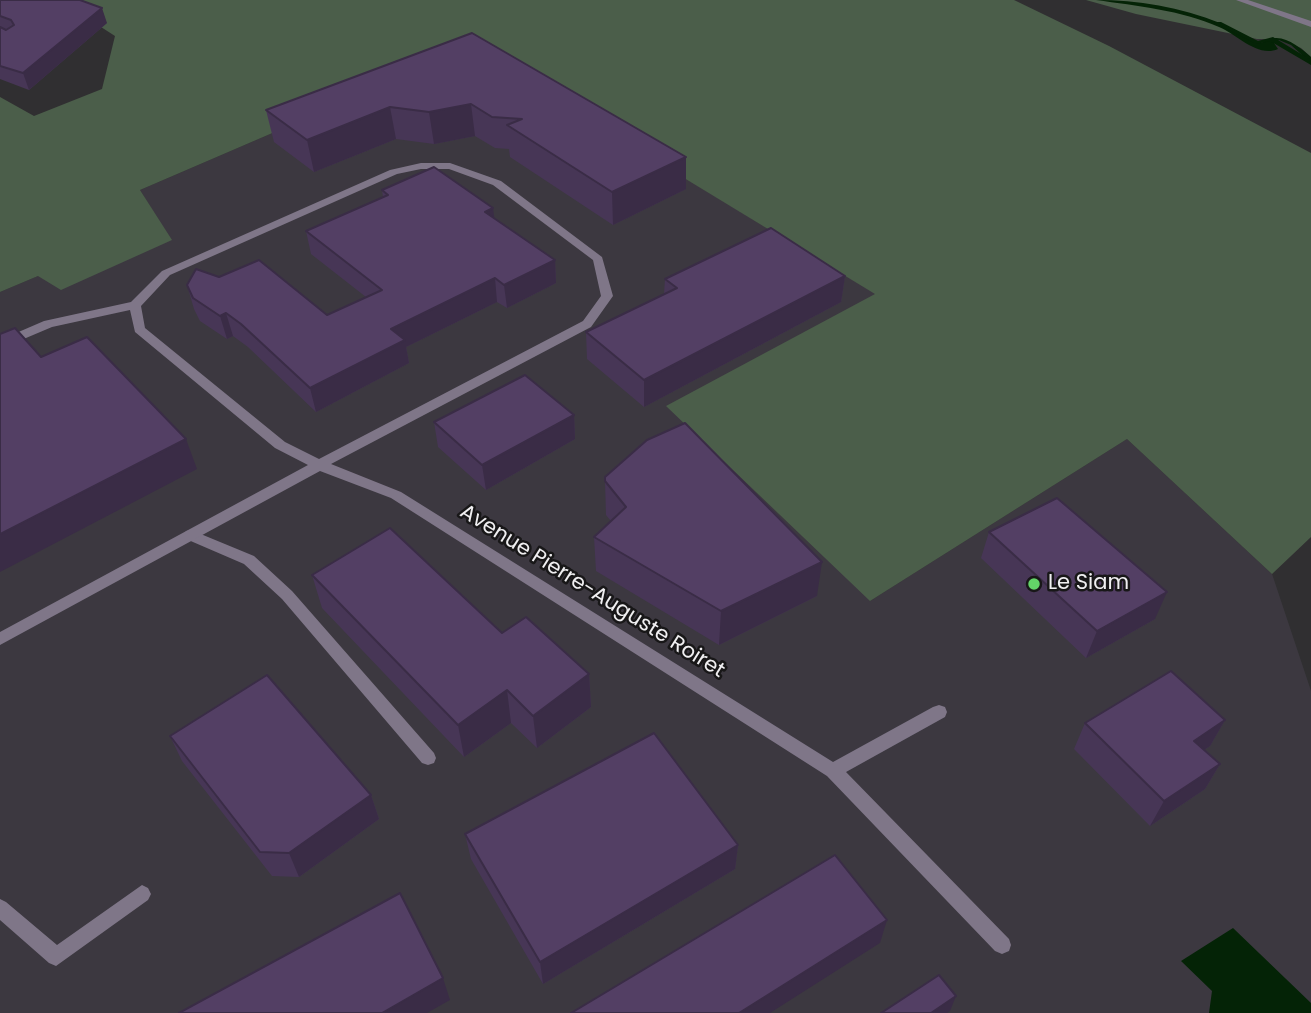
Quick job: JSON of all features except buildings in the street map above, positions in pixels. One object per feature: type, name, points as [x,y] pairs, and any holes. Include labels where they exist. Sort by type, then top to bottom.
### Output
[{"type":"street","points":[[1240,0],[1311,24]]},
{"type":"street","points":[[0,345],[48,324],[135,305],[166,273],[394,172],[421,166],[450,166],[497,183],[597,259],[607,296],[587,324],[319,465],[0,639]]},
{"type":"street","name":"Avenue Pierre-Auguste Roiret","points":[[135,305],[139,328],[280,445],[319,465],[396,495],[833,771],[1002,945]]},
{"type":"street","points":[[191,535],[249,560],[278,587],[428,758]]},
{"type":"street","points":[[833,771],[939,712]]},
{"type":"street","points":[[0,908],[56,957],[142,894]]},
{"type":"shaded area","points":[[59,0],[1014,0],[1109,46],[1311,153],[1311,537],[1272,574],[1127,439],[870,601],[666,406],[875,294],[470,48],[140,190],[172,240],[61,290],[38,276],[0,292],[0,97],[34,116],[102,89],[115,36]]},
{"type":"shaded area","points":[[1086,0],[1311,0],[1311,57],[1301,48],[1281,39],[1257,39],[1136,14]]},
{"type":"shaded area","points":[[1096,0],[1143,3],[1190,13],[1225,25],[1258,43],[1273,38],[1285,39],[1311,57],[1311,63],[1291,45],[1279,40],[1274,43],[1278,49],[1262,50],[1226,30],[1190,16]]},
{"type":"shaded area","points":[[470,48],[876,294],[870,601],[1127,439],[1272,574],[1311,691],[1311,1013],[0,1013],[0,292],[38,276],[171,240],[140,190]]},
{"type":"shaded area","points":[[1233,928],[1311,1003],[1311,1013],[1209,1013],[1212,991],[1181,961]]},
{"type":"waterway","points":[[1219,23],[1258,43],[1271,38],[1311,63]]},
{"type":"place","name":"Le Siam","points":[[1034,584]]}]
